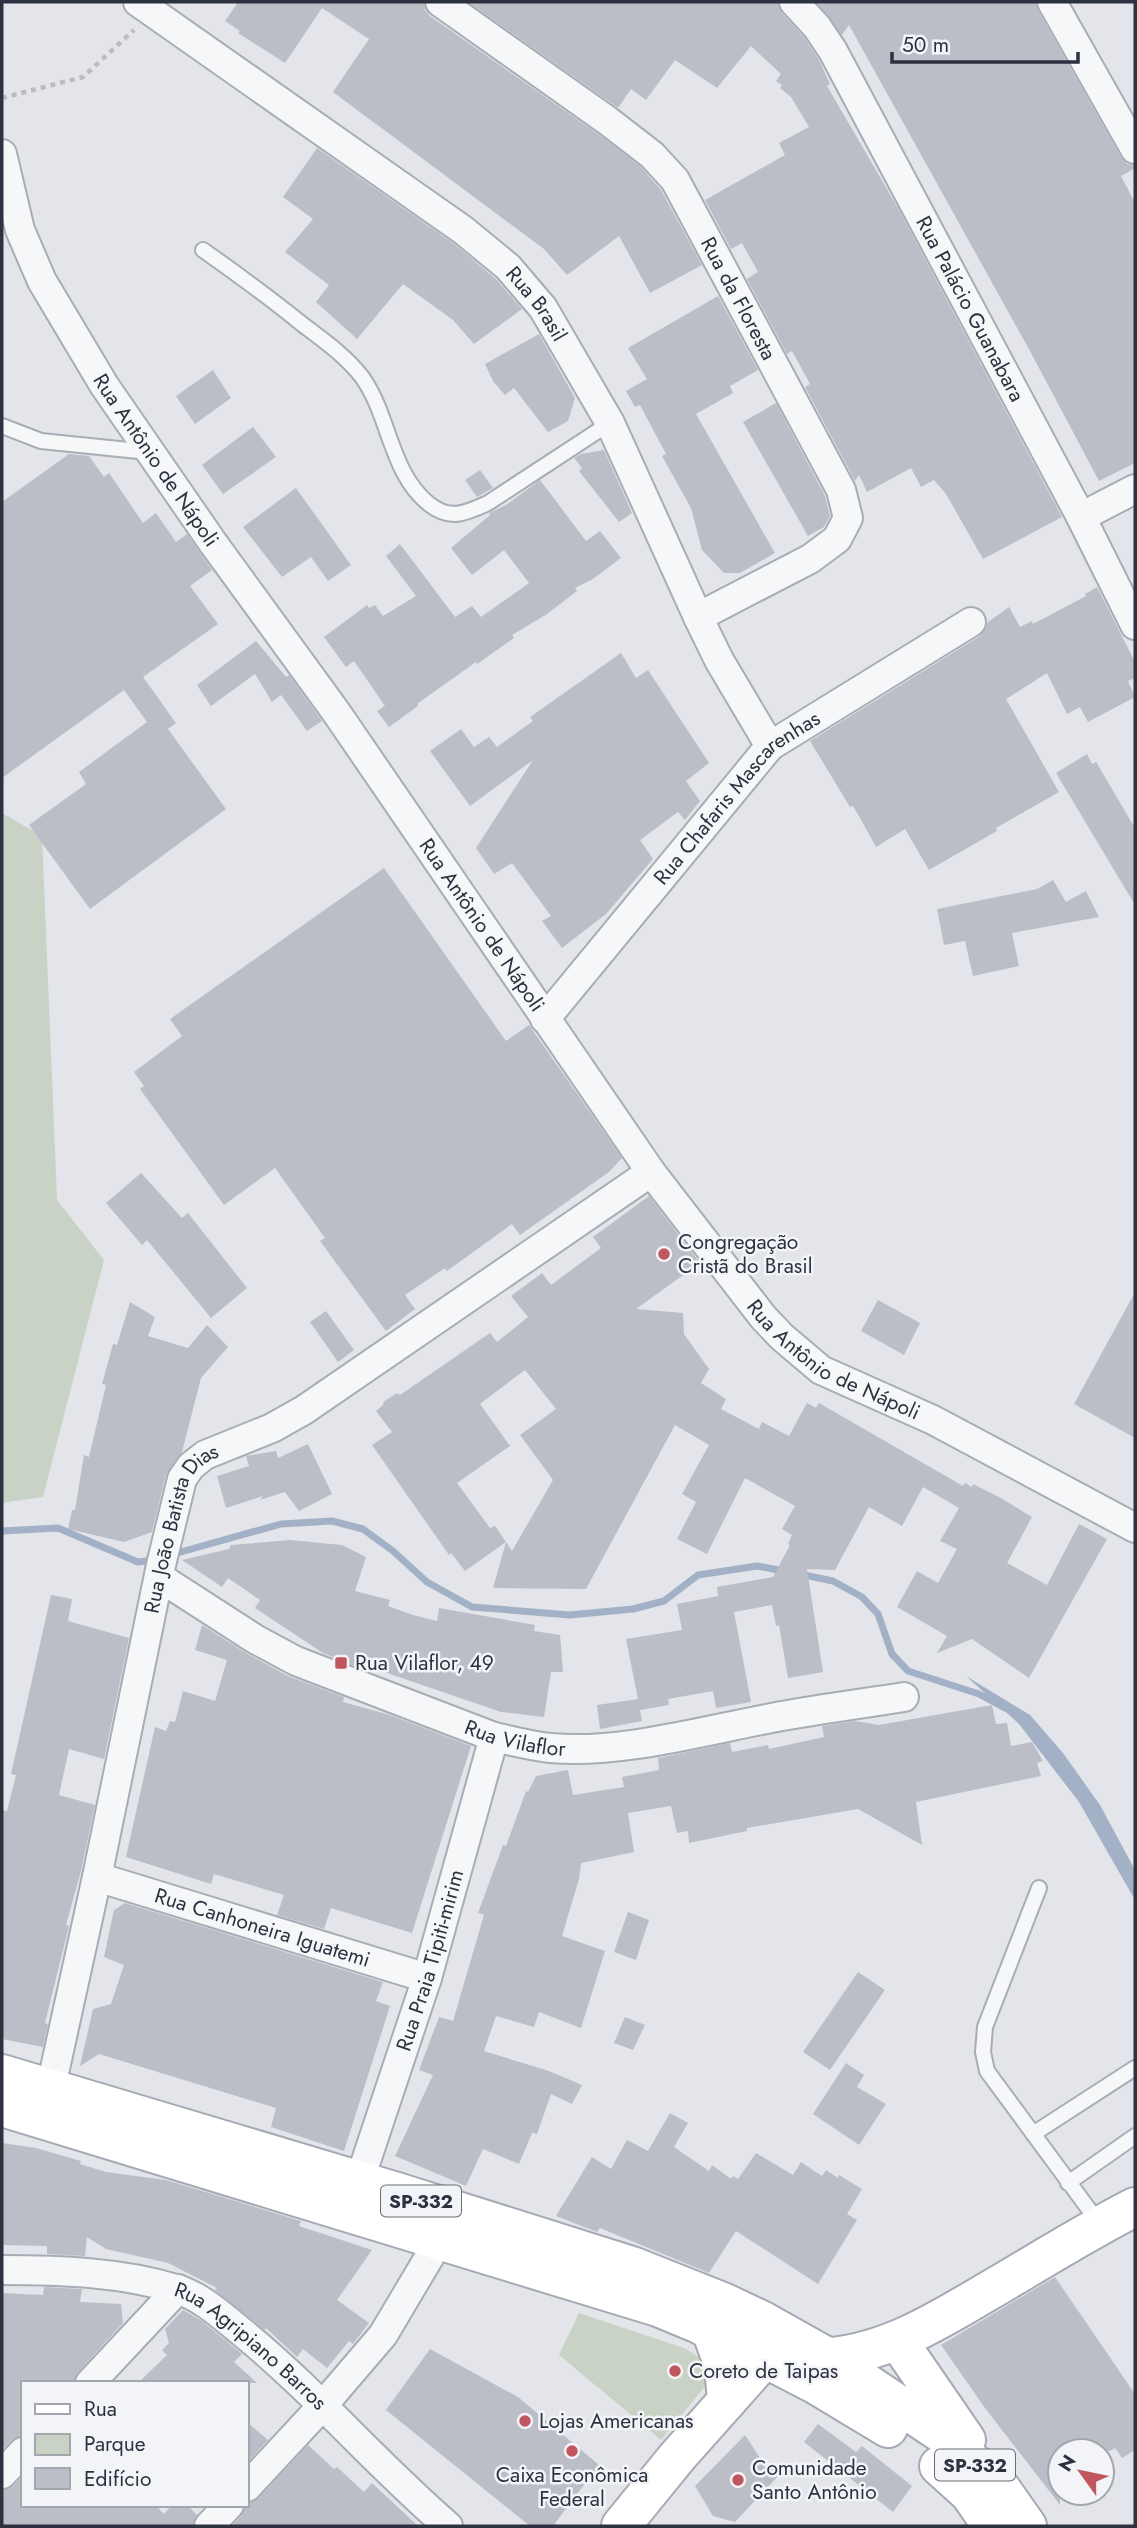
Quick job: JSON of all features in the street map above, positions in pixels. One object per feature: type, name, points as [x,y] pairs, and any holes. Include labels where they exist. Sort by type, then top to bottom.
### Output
[{"type":"main road","name":"SP-332","points":[[2,2074],[47,2104],[151,2152],[447,2227],[632,2266],[738,2309],[829,2358],[944,2435],[1001,2489],[1027,2526]]},
{"type":"main road","name":"SP-332","points":[[2,2107],[47,2104],[359,2182],[447,2227],[658,2307],[711,2330],[866,2413],[923,2451],[970,2494],[992,2526]]},
{"type":"main road","points":[[151,2152],[209,2154],[327,2188],[341,2189],[359,2182]]},
{"type":"main road","points":[[621,2526],[765,2358],[829,2358],[898,2341],[1135,2207]]},
{"type":"main road","points":[[711,2330],[724,2366],[727,2401]]},
{"type":"main road","points":[[898,2341],[1001,2489]]},
{"type":"street","name":"Rua da Floresta","points":[[440,2],[608,121],[652,155],[675,180],[841,490],[848,518],[837,539],[810,559],[698,617]]},
{"type":"street","name":"Rua Palácio Guanabara","points":[[794,2],[817,27],[833,51],[1081,517],[1135,625]]},
{"type":"street","points":[[1052,2],[1135,149]]},
{"type":"street","name":"Rua Brasil","points":[[146,7],[463,230],[509,267],[542,308],[610,423],[698,617],[743,702],[770,746]]},
{"type":"street","name":"Rua Antônio de Nápoli","points":[[2,154],[20,229],[42,281],[70,331],[148,452],[335,712],[651,1172],[764,1317],[782,1337],[821,1370],[933,1420],[1135,1528]]},
{"type":"street","points":[[1081,517],[1135,489]]},
{"type":"street","name":"Rua Chafaris Mascarenhas","points":[[545,1020],[770,746],[971,622]]},
{"type":"street","name":"Rua João Batista Dias","points":[[47,2104],[175,1500],[182,1479],[191,1466],[205,1455],[272,1428],[304,1410],[651,1172]]},
{"type":"street","name":"Rua Vilaflor","points":[[160,1571],[255,1639],[296,1661],[494,1737],[554,1748],[653,1741],[787,1715],[904,1697]]},
{"type":"street","name":"Rua Praia Tipiti-mirim","points":[[359,2182],[427,1978],[477,1790],[494,1737]]},
{"type":"street","name":"Rua Canhoneira Iguatemi","points":[[97,1877],[427,1978]]},
{"type":"street","points":[[248,2486],[383,2335],[447,2227]]},
{"type":"street","name":"Rua Agripiano Barros","points":[[2,2270],[74,2272],[124,2278],[178,2289],[225,2318],[270,2355],[324,2404],[360,2445],[448,2526]]},
{"type":"street","points":[[92,2381],[178,2289]]},
{"type":"street","points":[[2,2474],[21,2454]]},
{"type":"street","points":[[209,2526],[227,2507]]},
{"type":"lane","points":[[204,250],[288,312],[351,364],[372,396],[408,478],[427,503],[439,511],[452,516],[488,503],[610,423]]},
{"type":"lane","points":[[2,426],[41,441],[148,452]]},
{"type":"lane","points":[[1039,1888],[985,2027],[983,2052],[987,2071],[1100,2225]]},
{"type":"lane","points":[[1033,2134],[1135,2068]]},
{"type":"lane","points":[[1068,2183],[1135,2136]]},
{"type":"path","points":[[2,99],[83,76],[146,7]]},
{"type":"green space","points":[[2,813],[42,836],[57,1200],[104,1260],[43,1497],[2,1503]]},
{"type":"green space","points":[[579,2313],[684,2348],[713,2366],[710,2380],[661,2440],[559,2355]]},
{"type":"water","points":[[966,1676],[1030,1715],[1063,1753],[1100,1805],[1135,1870],[1135,1900],[1079,1802],[1019,1724]]},
{"type":"building","points":[[238,2],[424,2],[425,10],[430,16],[641,167],[661,190],[702,265],[650,293],[619,236],[567,275],[544,249],[333,92],[369,39],[322,8],[285,63],[238,33],[240,31],[225,21]]},
{"type":"building","points":[[468,2],[778,2],[782,13],[804,37],[819,60],[830,84],[827,86],[898,208],[1062,517],[983,559],[946,494],[934,480],[921,487],[911,468],[867,492],[859,475],[855,481],[805,387],[810,384],[792,351],[787,354],[747,279],[758,272],[742,243],[731,249],[705,200],[785,155],[779,143],[809,127],[791,97],[776,81],[781,74],[751,46],[717,88],[675,60],[646,100],[631,89],[618,108]]},
{"type":"building","points":[[816,2],[1035,2],[1121,157],[1127,164],[1135,166],[1121,176],[1135,203],[1135,463],[1099,481],[849,25],[842,35]]},
{"type":"building","points":[[317,148],[453,243],[496,279],[522,309],[474,344],[453,320],[403,284],[357,339],[316,302],[329,285],[285,252],[313,219],[283,197]]},
{"type":"building","points":[[718,296],[758,370],[730,386],[733,393],[696,414],[775,553],[740,573],[724,573],[702,550],[691,508],[662,456],[666,454],[640,405],[635,407],[626,391],[647,379],[628,348]]},
{"type":"building","points":[[539,334],[575,398],[568,421],[548,432],[514,388],[505,395],[493,381],[485,364]]},
{"type":"building","points":[[213,370],[231,398],[195,424],[176,396]]},
{"type":"building","points":[[776,403],[825,496],[830,516],[824,527],[808,536],[743,422]]},
{"type":"building","points":[[253,427],[276,457],[223,494],[202,465]]},
{"type":"building","points":[[604,450],[632,513],[619,522],[579,471],[582,468],[574,458]]},
{"type":"building","points":[[69,454],[89,456],[104,477],[109,473],[143,523],[156,513],[176,542],[187,534],[212,570],[190,586],[218,624],[143,677],[176,723],[168,729],[226,809],[90,909],[29,825],[86,784],[79,772],[147,722],[124,690],[2,778],[2,502]]},
{"type":"building","points":[[480,470],[493,488],[477,497],[465,480]]},
{"type":"building","points":[[540,480],[586,541],[600,531],[621,558],[593,579],[575,588],[577,591],[547,614],[512,635],[514,638],[417,704],[418,706],[389,727],[377,711],[385,706],[354,661],[346,667],[324,637],[367,605],[369,608],[375,605],[383,616],[416,596],[386,556],[400,544],[455,617],[472,606],[481,617],[529,583],[504,550],[472,575],[451,548],[490,515],[489,513],[506,505]]},
{"type":"building","points":[[296,488],[351,565],[328,581],[311,557],[282,577],[243,527]]},
{"type":"building","points":[[1097,587],[1135,662],[1135,678],[1128,681],[1135,697],[1088,722],[1080,707],[1067,714],[1047,673],[1006,699],[1059,792],[929,870],[905,829],[876,847],[853,806],[850,807],[810,741],[980,636],[988,622],[1009,607],[1020,627],[1032,621],[1033,624],[1086,596],[1085,594]]},
{"type":"building","points":[[256,641],[286,677],[289,675],[322,721],[307,731],[281,695],[272,702],[255,674],[211,706],[197,685]]},
{"type":"building","points":[[621,653],[636,678],[648,670],[709,763],[686,781],[700,801],[685,820],[678,812],[640,840],[653,859],[606,914],[562,948],[542,921],[551,916],[512,863],[494,874],[476,848],[533,760],[470,806],[430,751],[461,729],[474,747],[489,737],[497,747],[533,721],[530,717]]},
{"type":"building","points":[[1087,754],[1092,764],[1096,762],[1135,828],[1135,905],[1056,773]]},
{"type":"building","points":[[384,868],[506,1041],[529,1025],[622,1158],[609,1172],[520,1235],[512,1224],[447,1271],[445,1268],[405,1295],[415,1309],[386,1331],[320,1241],[325,1238],[275,1168],[224,1205],[140,1089],[144,1086],[134,1072],[182,1036],[170,1019]]},
{"type":"building","points":[[1053,880],[1066,902],[1086,891],[1099,917],[1012,933],[1019,966],[973,976],[965,941],[944,945],[937,909],[1037,889]]},
{"type":"building","points":[[141,1173],[182,1218],[188,1213],[247,1288],[211,1318],[147,1240],[142,1245],[106,1203]]},
{"type":"building","points":[[649,1196],[700,1263],[636,1309],[683,1313],[684,1334],[709,1369],[701,1383],[726,1399],[721,1409],[759,1429],[762,1422],[789,1436],[807,1403],[816,1408],[819,1403],[963,1486],[965,1483],[972,1487],[973,1484],[1001,1498],[1032,1517],[1007,1563],[1047,1585],[1079,1524],[1107,1539],[1029,1678],[972,1639],[937,1653],[947,1636],[897,1607],[917,1571],[938,1583],[957,1549],[940,1541],[959,1508],[923,1487],[902,1526],[869,1507],[835,1570],[807,1569],[823,1672],[788,1678],[779,1625],[776,1626],[772,1605],[734,1612],[751,1702],[716,1708],[713,1691],[668,1699],[669,1705],[640,1710],[642,1721],[600,1729],[597,1705],[638,1699],[626,1639],[682,1630],[677,1604],[718,1596],[717,1587],[773,1577],[790,1545],[788,1544],[792,1535],[782,1529],[795,1506],[745,1478],[707,1554],[677,1539],[696,1502],[682,1494],[709,1445],[675,1425],[586,1589],[493,1588],[506,1542],[465,1571],[451,1553],[449,1555],[372,1445],[392,1432],[376,1411],[383,1402],[397,1393],[400,1395],[490,1333],[497,1342],[528,1317],[511,1296],[542,1273],[551,1285],[601,1248],[593,1237]],"holes":[[[525,1370],[556,1409],[520,1435],[553,1480],[512,1551],[495,1526],[490,1528],[457,1483],[510,1446],[480,1404]]]},
{"type":"building","points":[[1135,1292],[1135,1438],[1074,1404]]},
{"type":"building","points":[[878,1300],[920,1323],[904,1355],[861,1331]]},
{"type":"building","points":[[130,1302],[155,1317],[148,1336],[188,1348],[207,1325],[228,1347],[201,1378],[182,1452],[166,1475],[152,1532],[124,1542],[68,1529],[72,1510],[75,1510],[84,1455],[89,1457],[106,1385],[102,1384],[113,1344],[117,1345]]},
{"type":"building","points":[[326,1311],[354,1350],[338,1362],[310,1322]]},
{"type":"building","points":[[308,1444],[332,1494],[299,1511],[285,1492],[226,1508],[217,1476],[249,1466],[246,1456],[276,1451],[278,1458]]},
{"type":"building","points":[[290,1540],[342,1545],[366,1557],[355,1591],[390,1600],[388,1606],[413,1615],[437,1621],[439,1608],[535,1625],[534,1631],[560,1635],[563,1672],[551,1672],[544,1717],[501,1712],[355,1662],[354,1666],[323,1653],[255,1608],[260,1600],[228,1578],[222,1587],[182,1560],[229,1549],[231,1545]]},
{"type":"building","points":[[51,1595],[72,1599],[68,1621],[129,1638],[104,1759],[69,1749],[59,1795],[95,1805],[66,1925],[69,1926],[45,2023],[48,2024],[43,2047],[2,2039],[2,1810],[7,1811],[16,1775],[11,1774]]},
{"type":"building","points":[[202,1625],[288,1676],[344,1697],[343,1702],[390,1715],[471,1746],[412,1933],[331,1908],[324,1929],[277,1915],[284,1895],[214,1874],[211,1884],[126,1857],[155,1727],[166,1731],[170,1721],[175,1722],[183,1691],[215,1701],[227,1660],[195,1650]]},
{"type":"building","points":[[992,1705],[996,1724],[1007,1723],[1011,1746],[1032,1742],[1043,1761],[1037,1763],[1041,1776],[916,1802],[922,1845],[858,1809],[747,1828],[747,1831],[689,1843],[688,1831],[677,1833],[671,1806],[628,1813],[634,1852],[581,1863],[562,1936],[605,1951],[581,2028],[539,2012],[534,2027],[496,2016],[484,2051],[549,2071],[582,2085],[572,2104],[551,2094],[537,2134],[532,2133],[519,2164],[483,2149],[466,2186],[395,2156],[433,2075],[419,2070],[439,2017],[453,2021],[484,1915],[478,1913],[503,1845],[506,1846],[526,1791],[528,1792],[536,1776],[568,1770],[573,1795],[624,1787],[622,1777],[659,1770],[658,1758],[730,1743],[732,1752],[768,1745],[769,1749],[824,1737],[822,1726],[855,1721],[879,1725]]},
{"type":"building","points":[[125,1903],[383,1982],[376,2001],[390,2006],[344,2151],[271,2127],[276,2108],[99,2054],[80,2066],[93,2009],[111,2004],[124,1965],[104,1957],[114,1910]]},
{"type":"building","points":[[628,1912],[649,1920],[636,1960],[614,1952]]},
{"type":"building","points":[[858,1972],[885,1990],[830,2070],[803,2052]]},
{"type":"building","points":[[625,2017],[645,2025],[633,2050],[614,2043]]},
{"type":"building","points":[[846,2063],[864,2075],[857,2087],[886,2104],[859,2145],[813,2114]]},
{"type":"building","points":[[670,2113],[688,2123],[674,2147],[709,2171],[712,2165],[731,2179],[733,2176],[738,2179],[756,2153],[793,2175],[801,2162],[822,2176],[826,2170],[862,2189],[847,2214],[857,2220],[818,2284],[736,2231],[709,2273],[600,2228],[597,2232],[556,2216],[592,2157],[611,2169],[627,2140],[648,2151]]},
{"type":"building","points":[[2,2143],[36,2148],[81,2161],[80,2164],[106,2172],[166,2180],[301,2221],[299,2226],[372,2250],[337,2300],[369,2323],[353,2344],[349,2341],[327,2368],[303,2349],[297,2357],[266,2328],[265,2330],[215,2290],[217,2288],[168,2263],[106,2249],[87,2237],[85,2256],[47,2254],[47,2246],[2,2245]]},
{"type":"building","points":[[1055,2277],[1135,2394],[1135,2450],[1122,2458],[1116,2449],[1116,2437],[1046,2437],[1046,2487],[985,2408],[941,2345]]},
{"type":"building","points":[[44,2287],[82,2289],[80,2302],[121,2304],[123,2323],[78,2372],[75,2381],[21,2381],[21,2437],[12,2440],[2,2450],[2,2293],[43,2295]]},
{"type":"building","points":[[183,2310],[202,2321],[242,2354],[234,2362],[257,2383],[140,2381],[167,2355],[162,2350],[169,2343],[165,2329]]},
{"type":"building","points":[[430,2349],[518,2397],[599,2465],[553,2526],[530,2526],[386,2410]]},
{"type":"building","points":[[248,2423],[268,2440],[248,2462]]},
{"type":"building","points":[[818,2424],[856,2452],[862,2446],[912,2486],[893,2512],[804,2442]]},
{"type":"building","name":"Comunidade Santo Antônio","points":[[745,2435],[762,2461],[781,2473],[735,2522],[713,2516],[695,2486]]},
{"type":"building","points":[[308,2445],[364,2492],[372,2483],[418,2526],[232,2526],[245,2507],[248,2507],[248,2503],[259,2498]]},
{"type":"building","points":[[21,2478],[21,2507],[157,2507],[164,2514],[170,2507],[189,2507],[197,2515],[193,2526],[2,2526],[2,2490],[13,2486]]},
{"type":"waterway","points":[[170,1555],[281,1524],[332,1521],[363,1529],[393,1551],[427,1582],[472,1607],[570,1615],[633,1609],[664,1601],[698,1575],[757,1566],[784,1571]]},
{"type":"waterway","points":[[2,1531],[58,1528],[138,1562],[155,1560]]},
{"type":"waterway","points":[[799,1574],[833,1581],[862,1597],[878,1614],[892,1654],[908,1671],[979,1694],[1005,1708]]},
{"type":"place","name":"Congregação Cristã do Brasil","points":[[664,1254]]},
{"type":"place","name":"Rua Vilaflor, 49","points":[[341,1663]]},
{"type":"place","name":"Coreto de Taipas","points":[[675,2371]]},
{"type":"place","name":"Lojas Americanas","points":[[525,2421]]},
{"type":"place","name":"Caixa Econômica Federal","points":[[572,2451]]},
{"type":"place","name":"Comunidade Santo Antônio","points":[[738,2480]]}]
